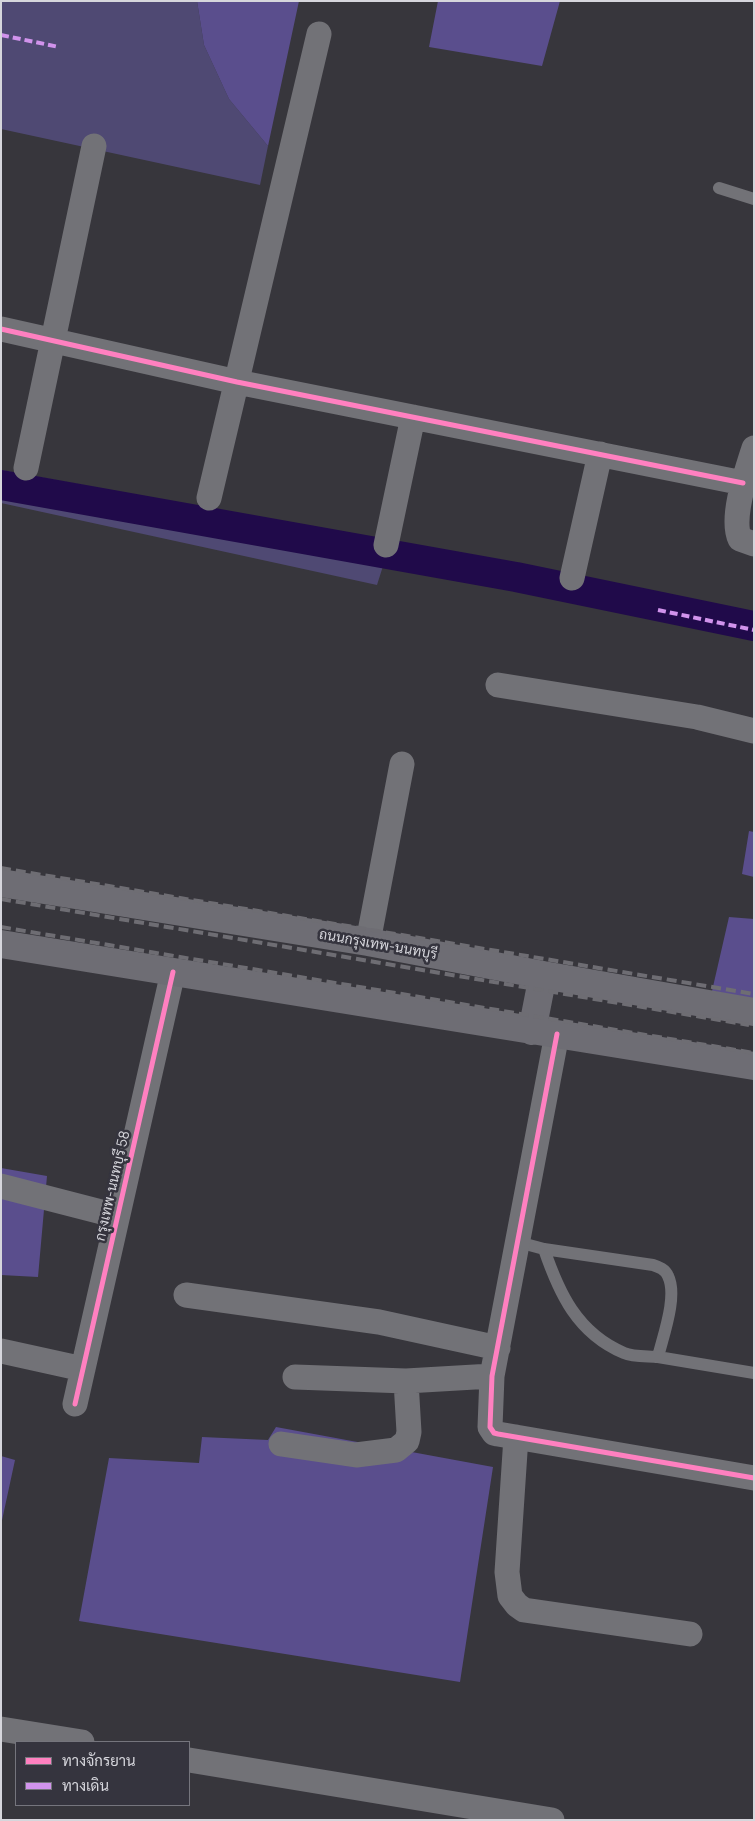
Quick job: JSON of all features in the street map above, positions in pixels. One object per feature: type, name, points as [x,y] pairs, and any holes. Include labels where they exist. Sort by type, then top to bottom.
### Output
[{"type":"main road","name":"ถนนกรุงเทพ-นนทบุรี","points":[[1,883],[368,942],[754,1012]]},
{"type":"main road","points":[[1,944],[754,1066]]},
{"type":"main road","points":[[543,975],[544,1032]]},
{"type":"street","points":[[209,498],[319,34]]},
{"type":"street","points":[[26,468],[94,146]]},
{"type":"street","points":[[1,329],[237,382],[743,483]]},
{"type":"street","points":[[386,544],[412,417]]},
{"type":"street","points":[[754,448],[743,483],[738,517],[738,535],[742,540],[754,544]]},
{"type":"street","points":[[572,578],[600,454]]},
{"type":"street","points":[[498,685],[697,717],[754,731]]},
{"type":"street","points":[[368,942],[402,764]]},
{"type":"street","name":"กรุงเทพ-นนทบุรี 58","points":[[75,1404],[172,972]]},
{"type":"street","points":[[544,1032],[518,1242],[492,1376],[490,1427],[498,1434],[516,1438],[754,1478]]},
{"type":"street","points":[[1,1186],[117,1216]]},
{"type":"street","points":[[186,1295],[379,1322],[498,1348]]},
{"type":"street","points":[[1,1351],[83,1369]]},
{"type":"street","points":[[295,1377],[406,1381],[492,1376]]},
{"type":"street","points":[[282,1444],[356,1455],[396,1450],[407,1441],[409,1432],[406,1381]]},
{"type":"street","points":[[516,1438],[507,1572],[510,1596],[517,1604],[524,1610],[690,1634]]},
{"type":"street","points":[[1,1729],[76,1741]]},
{"type":"street","points":[[190,1760],[552,1820]]},
{"type":"lane","points":[[719,188],[754,199]]},
{"type":"lane","points":[[518,1242],[544,1249],[653,1265],[663,1269],[668,1276],[672,1293],[658,1357]]},
{"type":"lane","points":[[544,1249],[556,1283],[572,1312],[595,1335],[625,1353],[754,1373]]},
{"type":"shaded area","points":[[1,1],[197,1],[204,45],[229,99],[268,146],[260,185],[1,129]]},
{"type":"shaded area","points":[[197,1],[299,1],[268,146],[229,99],[204,45]]},
{"type":"shaded area","points":[[438,1],[560,1],[542,66],[429,47]]},
{"type":"shaded area","points":[[1,470],[367,537],[383,566],[377,585],[1,503]]},
{"type":"shaded area","points":[[749,831],[754,832],[754,877],[742,874]]},
{"type":"shaded area","points":[[729,917],[754,919],[754,999],[712,991]]},
{"type":"shaded area","points":[[1,1168],[47,1176],[38,1277],[1,1275]]},
{"type":"shaded area","points":[[276,1427],[493,1467],[460,1682],[79,1621],[109,1458],[199,1463],[202,1437],[268,1440]]},
{"type":"shaded area","points":[[1,1456],[15,1460],[1,1525]]},
{"type":"waterway","points":[[1,485],[516,577],[754,626]]},
{"type":"railway","points":[[1,868],[754,994]]},
{"type":"railway","points":[[1,899],[749,1025]]},
{"type":"railway","points":[[1,927],[754,1053]]},
{"type":"marked path","points":[[1,35],[59,47]]},
{"type":"marked path","points":[[658,610],[754,630]]},
{"type":"cycle path","points":[[1,329],[237,382],[743,483]]},
{"type":"cycle path","points":[[75,1404],[173,972]]},
{"type":"cycle path","points":[[557,1034],[492,1376],[490,1427],[494,1433],[498,1434],[754,1478]]}]
